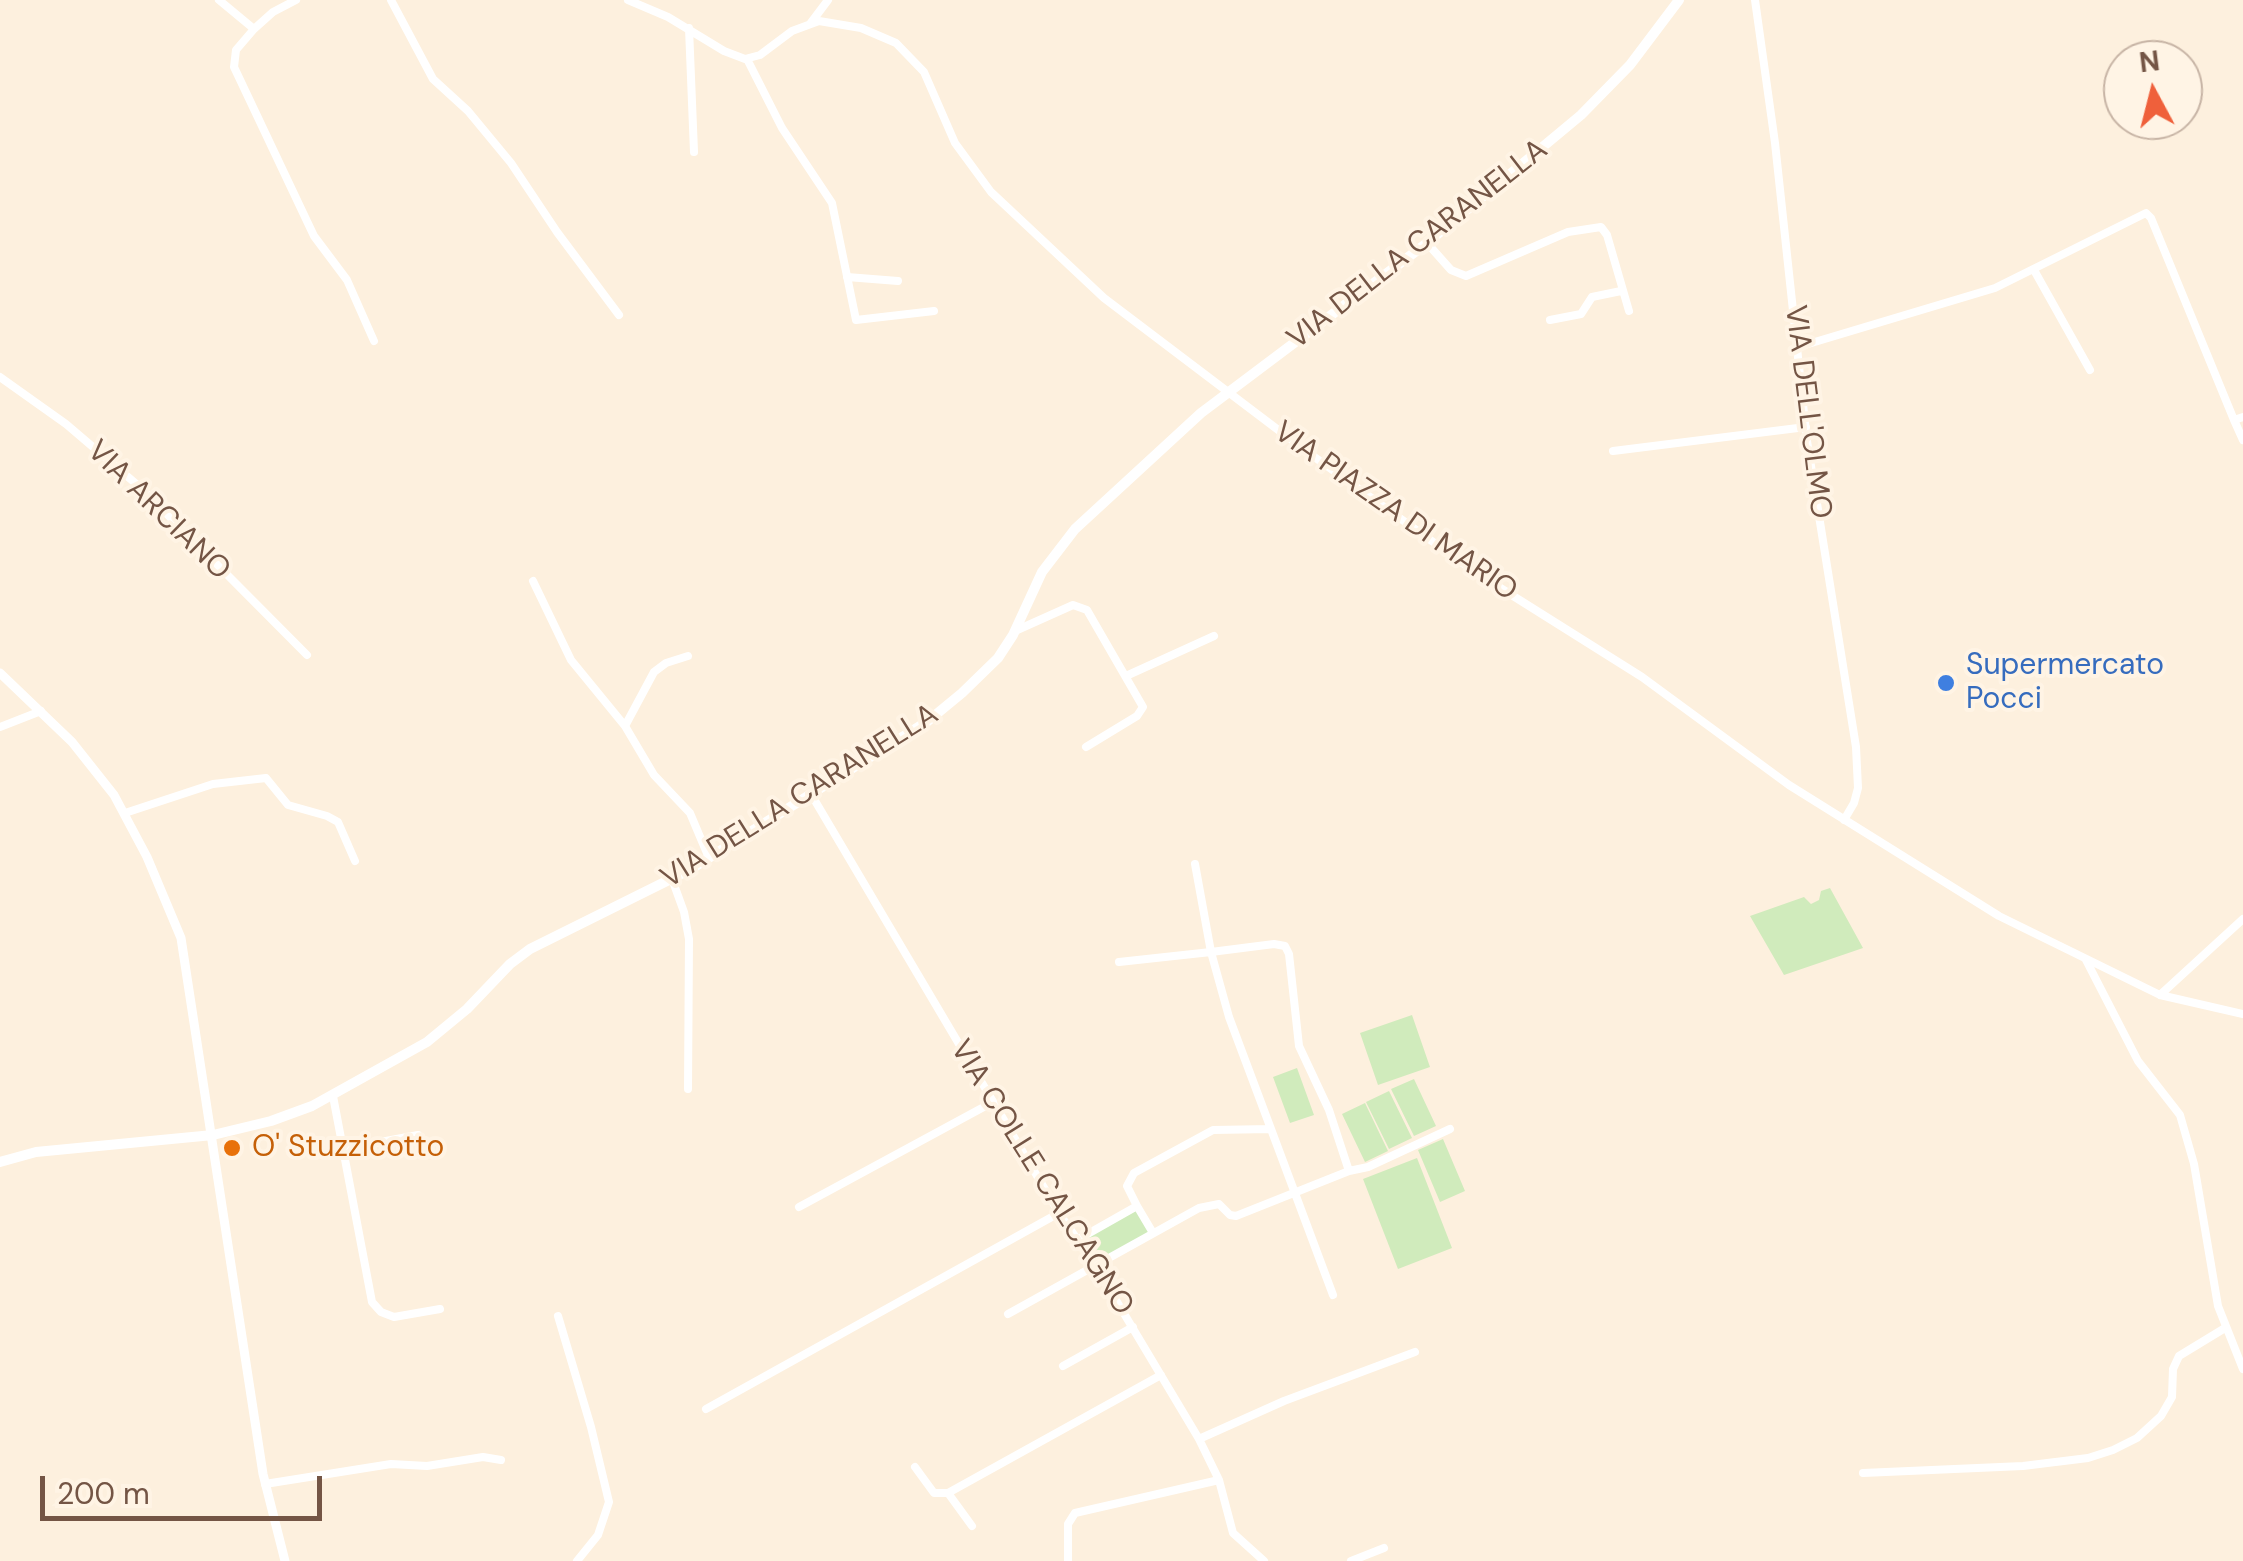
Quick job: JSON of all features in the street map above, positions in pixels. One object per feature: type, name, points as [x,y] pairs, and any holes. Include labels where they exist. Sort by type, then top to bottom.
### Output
[{"type":"main road","name":"VIA DELLA CARANELLA","points":[[0,1162],[48,1151],[213,1135],[285,1117],[333,1096],[427,1042],[467,1010],[526,952],[709,858],[948,706],[994,662],[1014,631],[1038,578],[1064,540],[1226,393],[1426,243],[1604,93],[1680,0]]},
{"type":"street","points":[[219,0],[254,29]]},
{"type":"street","points":[[296,0],[272,12],[254,29],[235,52],[236,71],[316,241],[347,280],[374,341]]},
{"type":"street","points":[[391,0],[433,80],[466,108],[511,163],[620,315]]},
{"type":"street","points":[[628,0],[688,28],[728,53],[747,59],[782,128],[830,198],[858,322],[934,311]]},
{"type":"street","points":[[747,59],[810,24],[828,0]]},
{"type":"street","name":"VIA DELL'OLMO","points":[[1755,0],[1806,428],[1858,763],[1857,792],[1844,820]]},
{"type":"street","name":"VIA PIAZZA DI MARIO","points":[[810,24],[834,22],[872,31],[910,54],[926,76],[958,149],[986,187],[1104,298],[1226,393],[1475,572],[1634,672],[1844,820],[2008,922],[2160,994],[2243,1014]]},
{"type":"street","points":[[688,28],[694,152]]},
{"type":"street","points":[[1798,347],[1976,294],[2034,270],[2138,214],[2149,215],[2239,418],[2243,440]]},
{"type":"street","points":[[1426,243],[1451,270],[1466,276],[1568,232],[1599,227],[1606,232],[1629,311]]},
{"type":"street","points":[[2034,270],[2090,370]]},
{"type":"street","points":[[847,277],[898,281]]},
{"type":"street","points":[[1550,320],[1578,316],[1590,298],[1621,291]]},
{"type":"street","name":"VIA ARCIANO","points":[[0,377],[66,424],[152,498],[307,655]]},
{"type":"street","points":[[1613,451],[1806,428]]},
{"type":"street","points":[[534,581],[571,660],[625,726],[651,770],[694,818],[709,858]]},
{"type":"street","points":[[1014,631],[1073,605],[1084,606],[1143,710],[1086,747]]},
{"type":"street","points":[[1126,676],[1214,636]]},
{"type":"street","points":[[625,726],[654,672],[666,663],[688,656]]},
{"type":"street","points":[[0,673],[88,759],[125,813],[181,938],[265,1484],[285,1561]]},
{"type":"street","points":[[0,727],[41,711]]},
{"type":"street","points":[[125,813],[216,784],[266,778],[288,806],[338,822],[355,860]]},
{"type":"street","name":"VIA COLLE CALCAGNO","points":[[810,794],[1059,1213],[1095,1264],[1199,1439],[1218,1480],[1233,1533],[1264,1561]]},
{"type":"street","points":[[1195,864],[1211,952],[1231,1023],[1333,1295]]},
{"type":"street","points":[[672,879],[689,939],[688,1089]]},
{"type":"street","points":[[2160,994],[2243,920]]},
{"type":"street","points":[[1119,962],[1277,944],[1286,947],[1300,1046],[1350,1171]]},
{"type":"street","points":[[2086,960],[2140,1065],[2173,1102],[2182,1120],[2194,1164],[2218,1306],[2243,1369]]},
{"type":"street","points":[[333,1096],[374,1305],[394,1317],[440,1309]]},
{"type":"street","points":[[799,1207],[993,1102]]},
{"type":"street","points":[[1153,1233],[1127,1186],[1134,1174],[1213,1130],[1271,1129]]},
{"type":"street","points":[[1008,1314],[1210,1204],[1221,1204],[1236,1216],[1368,1167],[1450,1129]]},
{"type":"street","points":[[343,1149],[418,1135]]},
{"type":"street","points":[[1077,1240],[1138,1206]]},
{"type":"street","points":[[706,1409],[1059,1213]]},
{"type":"street","points":[[558,1316],[608,1499],[598,1536],[577,1561]]},
{"type":"street","points":[[1064,1366],[1133,1327]]},
{"type":"street","points":[[1864,1473],[2022,1466],[2092,1457],[2114,1450],[2137,1438],[2161,1416],[2172,1397],[2173,1365],[2179,1356],[2225,1328]]},
{"type":"street","points":[[1199,1439],[1284,1401],[1415,1352]]},
{"type":"street","points":[[916,1466],[935,1494],[948,1493],[1161,1375]]},
{"type":"street","points":[[265,1484],[395,1463],[427,1466],[481,1457],[501,1460]]},
{"type":"street","points":[[1068,1561],[1068,1524],[1076,1513],[1218,1480]]},
{"type":"street","points":[[948,1493],[972,1526]]},
{"type":"street","points":[[1351,1561],[1384,1548]]},
{"type":"green space","points":[[1830,888],[1863,948],[1784,975],[1750,916],[1804,897],[1811,904],[1819,900],[1821,891]]},
{"type":"green space","points":[[1412,1015],[1430,1067],[1378,1085],[1360,1033]]},
{"type":"green space","points":[[1297,1068],[1314,1115],[1290,1123],[1273,1077]]},
{"type":"green space","points":[[1414,1079],[1436,1126],[1414,1136],[1391,1089]]},
{"type":"green space","points":[[1389,1091],[1412,1138],[1389,1149],[1366,1102]]},
{"type":"green space","points":[[1365,1103],[1388,1151],[1365,1162],[1342,1114]]},
{"type":"green space","points":[[1443,1139],[1465,1191],[1440,1202],[1418,1150]]},
{"type":"green space","points":[[1417,1158],[1452,1248],[1398,1269],[1363,1179]]},
{"type":"green space","points":[[1137,1210],[1150,1232],[1101,1259],[1089,1237]]},
{"type":"place","name":"Supermercato Pocci","points":[[1946,683]]},
{"type":"place","name":"O' Stuzzicotto","points":[[232,1148]]}]
